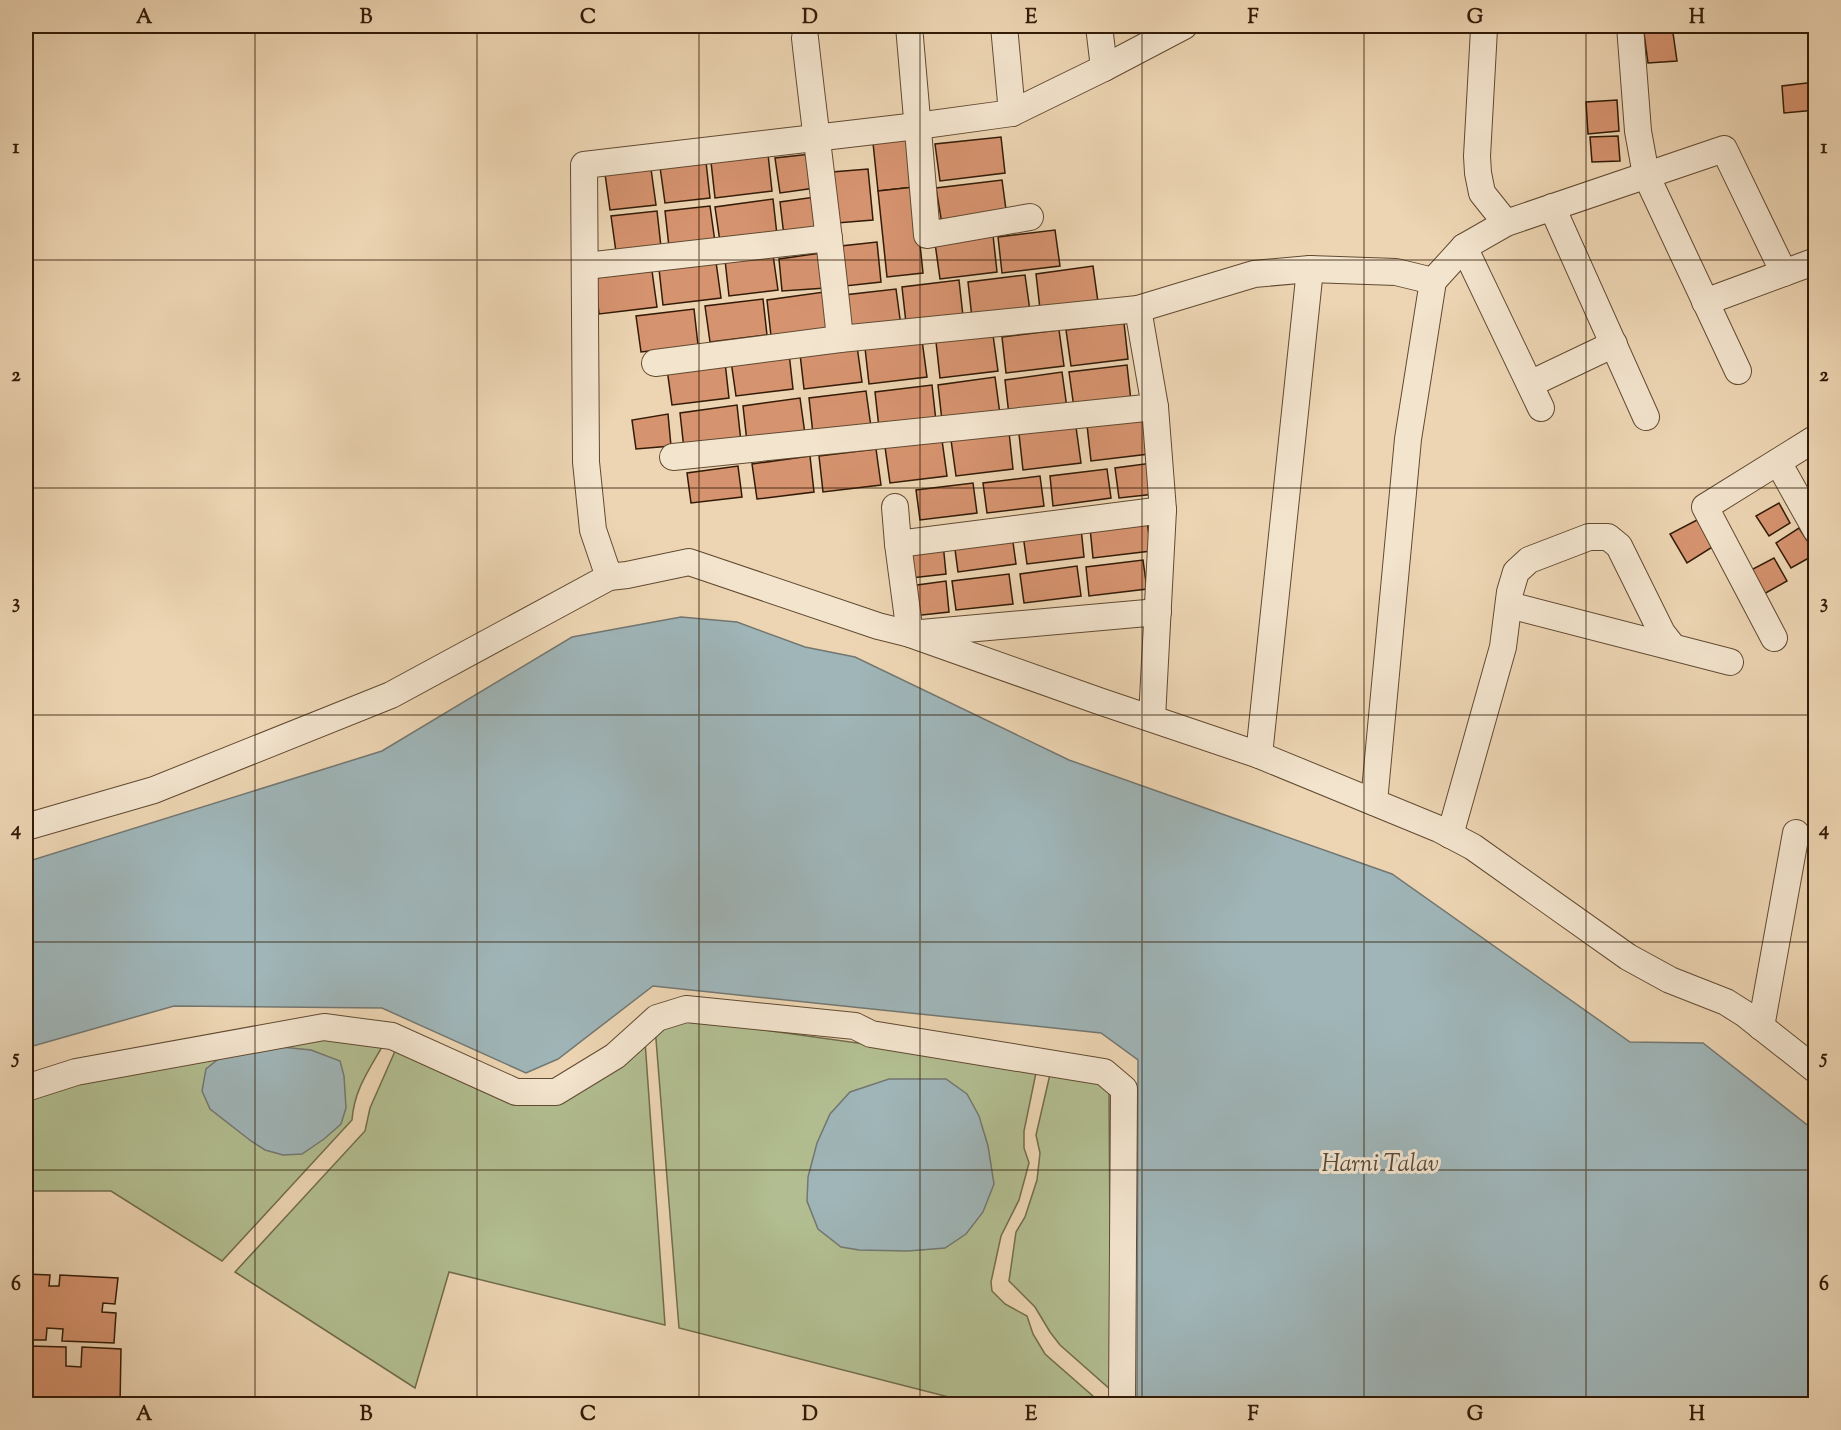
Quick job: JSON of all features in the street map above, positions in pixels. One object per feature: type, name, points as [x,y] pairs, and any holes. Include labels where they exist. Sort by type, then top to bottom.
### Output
[{"type":"street","points":[[909,26],[927,235],[1030,217]]},
{"type":"street","points":[[1004,26],[1012,113]]},
{"type":"street","points":[[1099,26],[1104,68]]},
{"type":"street","points":[[609,577],[593,530],[586,462],[584,165],[1012,113],[1184,26]]},
{"type":"street","points":[[1481,26],[1484,29],[1478,173],[1482,193],[1506,223]]},
{"type":"street","points":[[1630,26],[1638,131],[1646,175],[1738,371]]},
{"type":"street","points":[[805,38],[840,339]]},
{"type":"street","points":[[1374,802],[1408,439],[1433,281],[1464,247],[1506,223],[1724,149],[1784,273]]},
{"type":"street","points":[[1552,207],[1646,417]]},
{"type":"street","points":[[586,266],[830,238]]},
{"type":"street","points":[[1464,247],[1541,408]]},
{"type":"street","points":[[1705,302],[1815,261]]},
{"type":"street","points":[[655,363],[840,339],[1138,309],[1254,274],[1310,269],[1396,272],[1433,281]]},
{"type":"street","points":[[1259,755],[1310,269]]},
{"type":"street","points":[[1138,309],[1155,407],[1163,510],[1152,718]]},
{"type":"street","points":[[1530,384],[1614,344]]},
{"type":"street","points":[[674,456],[1155,407]]},
{"type":"street","points":[[1774,638],[1704,507],[1815,438]]},
{"type":"street","points":[[1778,462],[1815,530]]},
{"type":"street","points":[[895,507],[910,634]]},
{"type":"street","points":[[898,544],[1163,510]]},
{"type":"street","points":[[1450,835],[1503,647],[1516,572],[1529,560],[1589,537],[1608,537],[1619,546],[1662,633],[1673,647]]},
{"type":"street","points":[[26,828],[154,790],[391,695],[609,577],[689,562],[878,626],[910,634],[1259,755],[1450,835],[1473,847],[1628,957],[1670,980],[1726,1002],[1815,1070]]},
{"type":"street","points":[[1509,605],[1730,662]]},
{"type":"street","points":[[910,634],[1158,612]]},
{"type":"street","points":[[1761,1027],[1796,833]]},
{"type":"street","points":[[26,1088],[76,1072],[324,1027],[392,1036],[516,1092],[556,1092],[615,1056],[657,1018],[687,1009],[855,1026],[871,1034],[1104,1072],[1124,1089],[1122,1404]]},
{"type":"green space","points":[[678,1018],[1037,1068],[1024,1131],[1024,1148],[1029,1163],[1019,1200],[1001,1236],[991,1282],[992,1291],[1005,1304],[1027,1316],[1033,1334],[1045,1354],[1102,1404],[976,1404],[679,1328],[655,1027]]},
{"type":"green space","points":[[321,1033],[382,1047],[359,1090],[352,1120],[222,1261],[111,1191],[26,1191],[26,1095]]},
{"type":"green space","points":[[645,1041],[665,1325],[449,1272],[415,1388],[235,1272],[365,1131],[370,1108],[396,1049],[515,1102]]},
{"type":"green space","points":[[1051,1070],[1104,1081],[1109,1089],[1111,1390],[1060,1345],[1035,1307],[1009,1281],[1016,1232],[1025,1217],[1037,1180],[1040,1153],[1036,1135]]},
{"type":"water","name":"Harni Talav","points":[[681,617],[737,622],[805,647],[855,657],[1069,760],[1392,874],[1630,1042],[1703,1043],[1815,1131],[1815,1404],[1137,1404],[1138,1060],[1101,1033],[653,986],[558,1059],[526,1073],[382,1008],[174,1006],[26,1048],[26,862],[382,751],[572,637]]},
{"type":"water","points":[[271,1046],[311,1050],[340,1061],[344,1076],[346,1108],[341,1124],[302,1154],[283,1155],[265,1150],[210,1109],[202,1091],[206,1069],[226,1053]]},
{"type":"water","points":[[889,1079],[946,1079],[967,1094],[979,1116],[988,1146],[994,1184],[983,1212],[966,1234],[945,1248],[908,1251],[859,1250],[841,1247],[818,1229],[807,1201],[808,1177],[817,1143],[830,1114],[850,1092]]},
{"type":"building","points":[[1643,26],[1672,26],[1677,61],[1648,63]]},
{"type":"building","points":[[1815,82],[1816,110],[1784,113],[1782,86]]},
{"type":"building","points":[[1617,100],[1619,131],[1588,134],[1586,102]]},
{"type":"building","points":[[1618,136],[1620,161],[1592,162],[1590,137]]},
{"type":"building","points":[[1001,137],[1005,173],[940,181],[935,144]]},
{"type":"building","points":[[907,138],[914,187],[878,191],[873,143]]},
{"type":"building","points":[[768,154],[772,191],[715,198],[711,162]]},
{"type":"building","points":[[811,154],[815,188],[780,193],[775,158]]},
{"type":"building","points":[[706,162],[710,198],[665,203],[660,167]]},
{"type":"building","points":[[651,169],[656,205],[610,210],[605,174]]},
{"type":"building","points":[[868,169],[873,220],[837,223],[832,172]]},
{"type":"building","points":[[1002,180],[1007,217],[942,224],[936,188]]},
{"type":"building","points":[[914,187],[923,273],[887,277],[878,191]]},
{"type":"building","points":[[815,197],[820,231],[784,236],[780,202]]},
{"type":"building","points":[[773,199],[777,235],[720,242],[715,207]]},
{"type":"building","points":[[710,206],[715,242],[669,247],[665,211]]},
{"type":"building","points":[[657,211],[661,247],[616,252],[611,216]]},
{"type":"building","points":[[1055,230],[1060,266],[1002,273],[998,237]]},
{"type":"building","points":[[993,235],[997,272],[940,279],[935,243]]},
{"type":"building","points":[[877,242],[881,282],[845,286],[841,246]]},
{"type":"building","points":[[821,253],[826,288],[782,291],[779,259]]},
{"type":"building","points":[[773,255],[778,290],[729,296],[725,260]]},
{"type":"building","points":[[716,262],[721,298],[663,305],[659,269]]},
{"type":"building","points":[[1093,266],[1098,302],[1040,309],[1036,274]]},
{"type":"building","points":[[652,271],[657,307],[599,314],[595,278]]},
{"type":"building","points":[[1025,275],[1030,311],[972,318],[968,282]]},
{"type":"building","points":[[959,280],[963,316],[906,323],[902,287]]},
{"type":"building","points":[[896,289],[901,326],[847,329],[844,295]]},
{"type":"building","points":[[824,292],[829,328],[771,336],[767,300]]},
{"type":"building","points":[[763,299],[767,335],[710,342],[705,306]]},
{"type":"building","points":[[694,309],[698,345],[641,352],[636,316]]},
{"type":"building","points":[[1124,323],[1128,359],[1071,366],[1066,330]]},
{"type":"building","points":[[1059,330],[1064,366],[1006,373],[1002,337]]},
{"type":"building","points":[[993,335],[998,371],[940,378],[936,342]]},
{"type":"building","points":[[922,340],[927,377],[869,384],[865,348]]},
{"type":"building","points":[[857,346],[862,382],[804,389],[800,354]]},
{"type":"building","points":[[789,353],[793,389],[736,396],[731,361]]},
{"type":"building","points":[[725,362],[729,398],[672,405],[667,369]]},
{"type":"building","points":[[1127,365],[1131,401],[1074,408],[1069,372]]},
{"type":"building","points":[[1062,372],[1067,408],[1009,415],[1005,380]]},
{"type":"building","points":[[995,377],[1000,414],[942,421],[938,385]]},
{"type":"building","points":[[932,385],[936,421],[879,428],[875,392]]},
{"type":"building","points":[[866,391],[871,427],[813,434],[809,398]]},
{"type":"building","points":[[800,398],[805,434],[747,442],[743,406]]},
{"type":"building","points":[[737,405],[741,442],[684,449],[680,413]]},
{"type":"building","points":[[668,414],[671,446],[636,449],[632,420]]},
{"type":"building","points":[[1144,418],[1149,454],[1091,461],[1087,425]]},
{"type":"building","points":[[1076,427],[1081,463],[1023,470],[1019,434]]},
{"type":"building","points":[[1009,432],[1013,469],[956,476],[951,440]]},
{"type":"building","points":[[942,440],[947,476],[890,483],[885,447]]},
{"type":"building","points":[[876,449],[881,485],[823,492],[819,456]]},
{"type":"building","points":[[810,456],[814,492],[757,499],[752,464]]},
{"type":"building","points":[[1152,463],[1155,494],[1119,498],[1115,468]]},
{"type":"building","points":[[738,466],[742,497],[691,503],[687,473]]},
{"type":"building","points":[[1107,469],[1111,498],[1053,506],[1050,476]]},
{"type":"building","points":[[1040,476],[1044,506],[987,513],[983,483]]},
{"type":"building","points":[[973,483],[977,513],[920,520],[916,490]]},
{"type":"building","points":[[1779,503],[1790,523],[1769,536],[1756,516]]},
{"type":"building","points":[[1697,520],[1714,546],[1687,563],[1670,534]]},
{"type":"building","points":[[1147,521],[1151,551],[1093,558],[1090,528]]},
{"type":"building","points":[[1081,528],[1084,557],[1027,564],[1023,535]]},
{"type":"building","points":[[1799,528],[1816,554],[1791,568],[1776,543]]},
{"type":"building","points":[[1012,535],[1016,564],[958,572],[954,542]]},
{"type":"building","points":[[943,543],[946,574],[911,578],[907,548]]},
{"type":"building","points":[[1774,558],[1787,581],[1764,594],[1751,570]]},
{"type":"building","points":[[1143,560],[1147,589],[1089,596],[1086,567]]},
{"type":"building","points":[[1077,566],[1081,596],[1024,603],[1020,574]]},
{"type":"building","points":[[1009,574],[1013,604],[956,610],[952,581]]},
{"type":"building","points":[[946,581],[949,612],[913,616],[910,586]]},
{"type":"building","points":[[26,1274],[50,1275],[49,1286],[59,1286],[60,1275],[118,1278],[115,1304],[103,1303],[102,1312],[116,1313],[114,1343],[62,1341],[63,1329],[47,1328],[46,1340],[26,1340]]},
{"type":"building","points":[[29,1346],[66,1347],[66,1366],[81,1367],[82,1347],[121,1349],[120,1404],[27,1404]]}]
